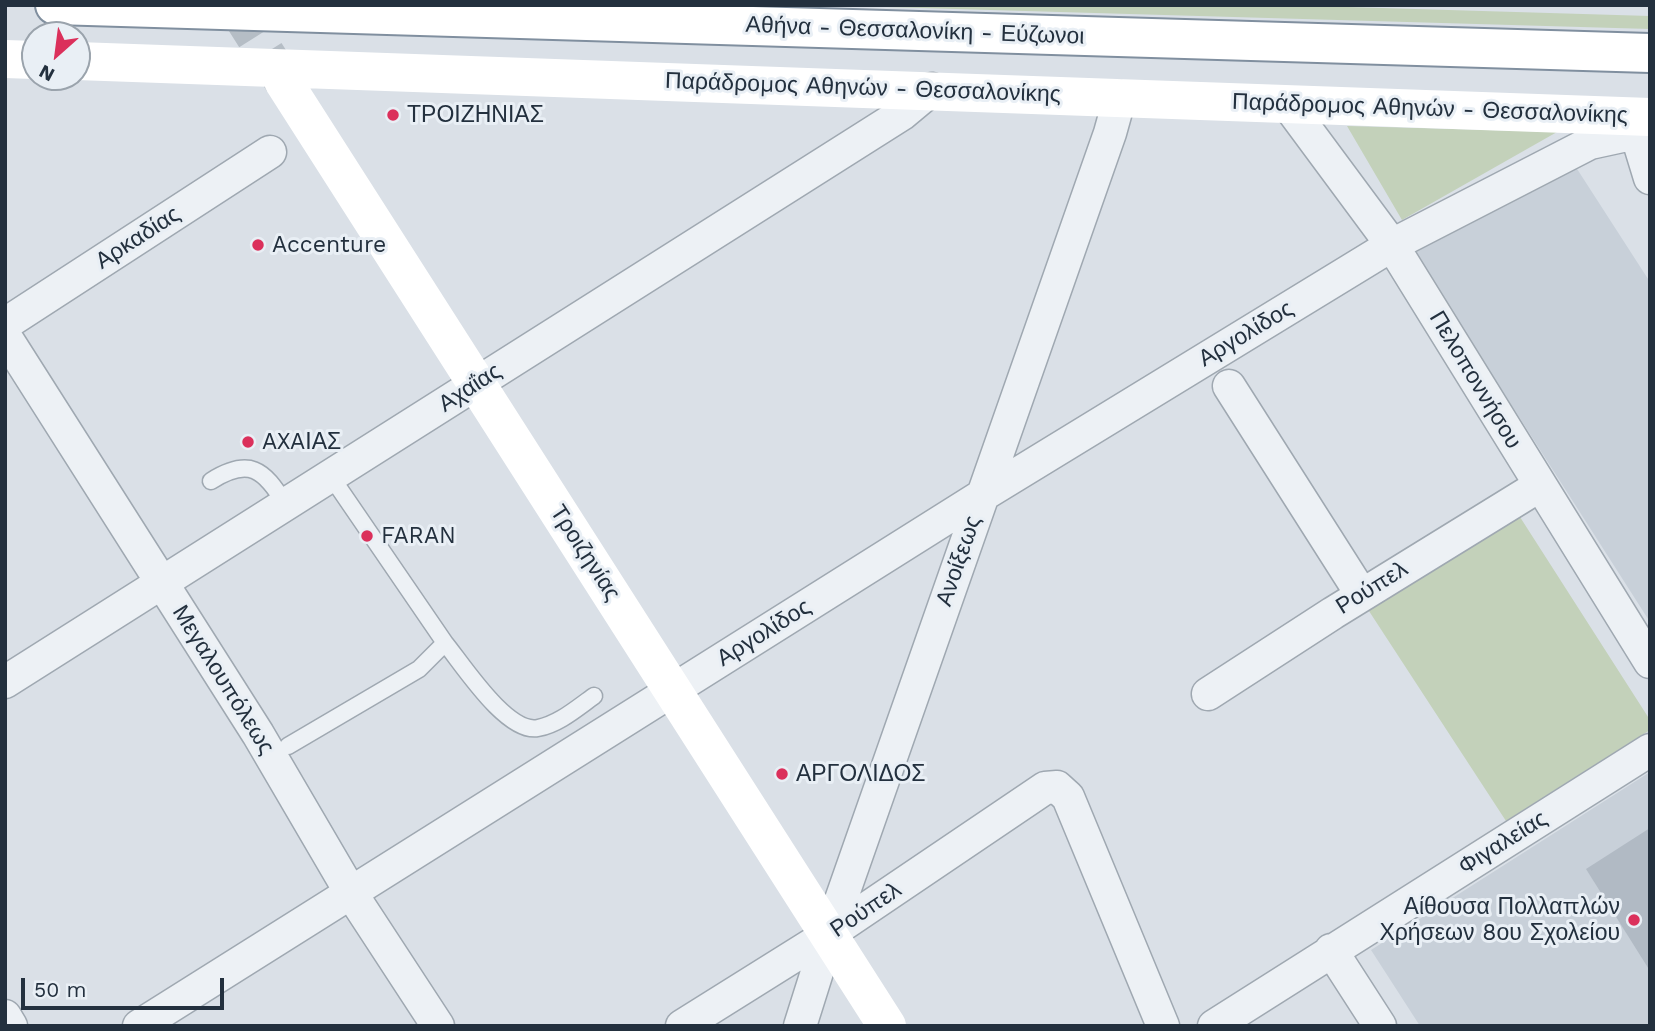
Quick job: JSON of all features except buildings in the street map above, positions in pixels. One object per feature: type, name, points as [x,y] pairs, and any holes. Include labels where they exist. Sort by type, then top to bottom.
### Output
[{"type":"main road","name":"Αθήνα - Θεσσαλονίκη - Εύζωνοι","points":[[55,5],[1650,53]]},
{"type":"main road","name":"Παράδρομος Αθηνών - Θεσσαλονίκης","points":[[91,61],[932,89],[1639,122]]},
{"type":"main road","name":"Τροιζηνίας","points":[[283,81],[887,1026]]},
{"type":"street","name":"Αχαΐας","points":[[5,682],[902,114],[932,89]]},
{"type":"street","name":"Ανοίξεως","points":[[800,1026],[829,934],[1110,133],[1119,97]]},
{"type":"street","name":"Πελοποννήσου","points":[[1289,106],[1392,245],[1650,662]]},
{"type":"street","name":"Αργολίδος","points":[[139,1026],[983,495],[1392,245],[1590,143],[1639,122]]},
{"type":"street","points":[[1639,122],[1650,178]]},
{"type":"street","name":"Αρκαδίας","points":[[5,324],[270,152]]},
{"type":"street","name":"Μεγαλουπόλεως","points":[[5,336],[162,581],[258,734],[351,892],[438,1026]]},
{"type":"street","points":[[1229,386],[1362,595]]},
{"type":"street","name":"Ρούπελ","points":[[1208,694],[1539,486]]},
{"type":"street","name":"Φιγαλείας","points":[[1214,1026],[1650,750]]},
{"type":"street","name":"Ρούπελ","points":[[682,1026],[829,934],[1045,788],[1057,787],[1068,797],[1163,1026]]},
{"type":"street","points":[[1331,950],[1380,1026]]},
{"type":"street","points":[[5,1016],[11,1026]]},
{"type":"lane","points":[[211,481],[241,467],[253,468],[270,480],[285,504]]},
{"type":"lane","points":[[330,475],[444,643],[509,720],[535,729],[555,723],[594,696]]},
{"type":"lane","points":[[288,746],[419,668],[444,643]]},
{"type":"shaded area","points":[[1570,158],[1650,282],[1650,622],[1413,251]]},
{"type":"shaded area","points":[[1650,772],[1650,1026],[1420,1026],[1371,950]]},
{"type":"green space","points":[[817,5],[1281,5],[1650,16],[1650,29]]},
{"type":"green space","points":[[1347,126],[1557,132],[1402,220]]},
{"type":"green space","points":[[1520,517],[1650,720],[1650,730],[1506,821],[1367,608]]},
{"type":"tunnel","points":[[235,5],[283,81]]},
{"type":"place","name":"ΤΡΟΙΖΗΝΙΑΣ","points":[[393,115]]},
{"type":"place","name":"Accenture","points":[[258,245]]},
{"type":"place","name":"AXAΙΑΣ","points":[[248,442]]},
{"type":"place","name":"FARAN","points":[[367,536]]},
{"type":"place","name":"ΑΡΓΟΛΙΔΟΣ","points":[[782,774]]},
{"type":"place","name":"Αίθουσα Πολλαπλών Χρήσεων 8ου Σχολείου","points":[[1634,920]]}]
